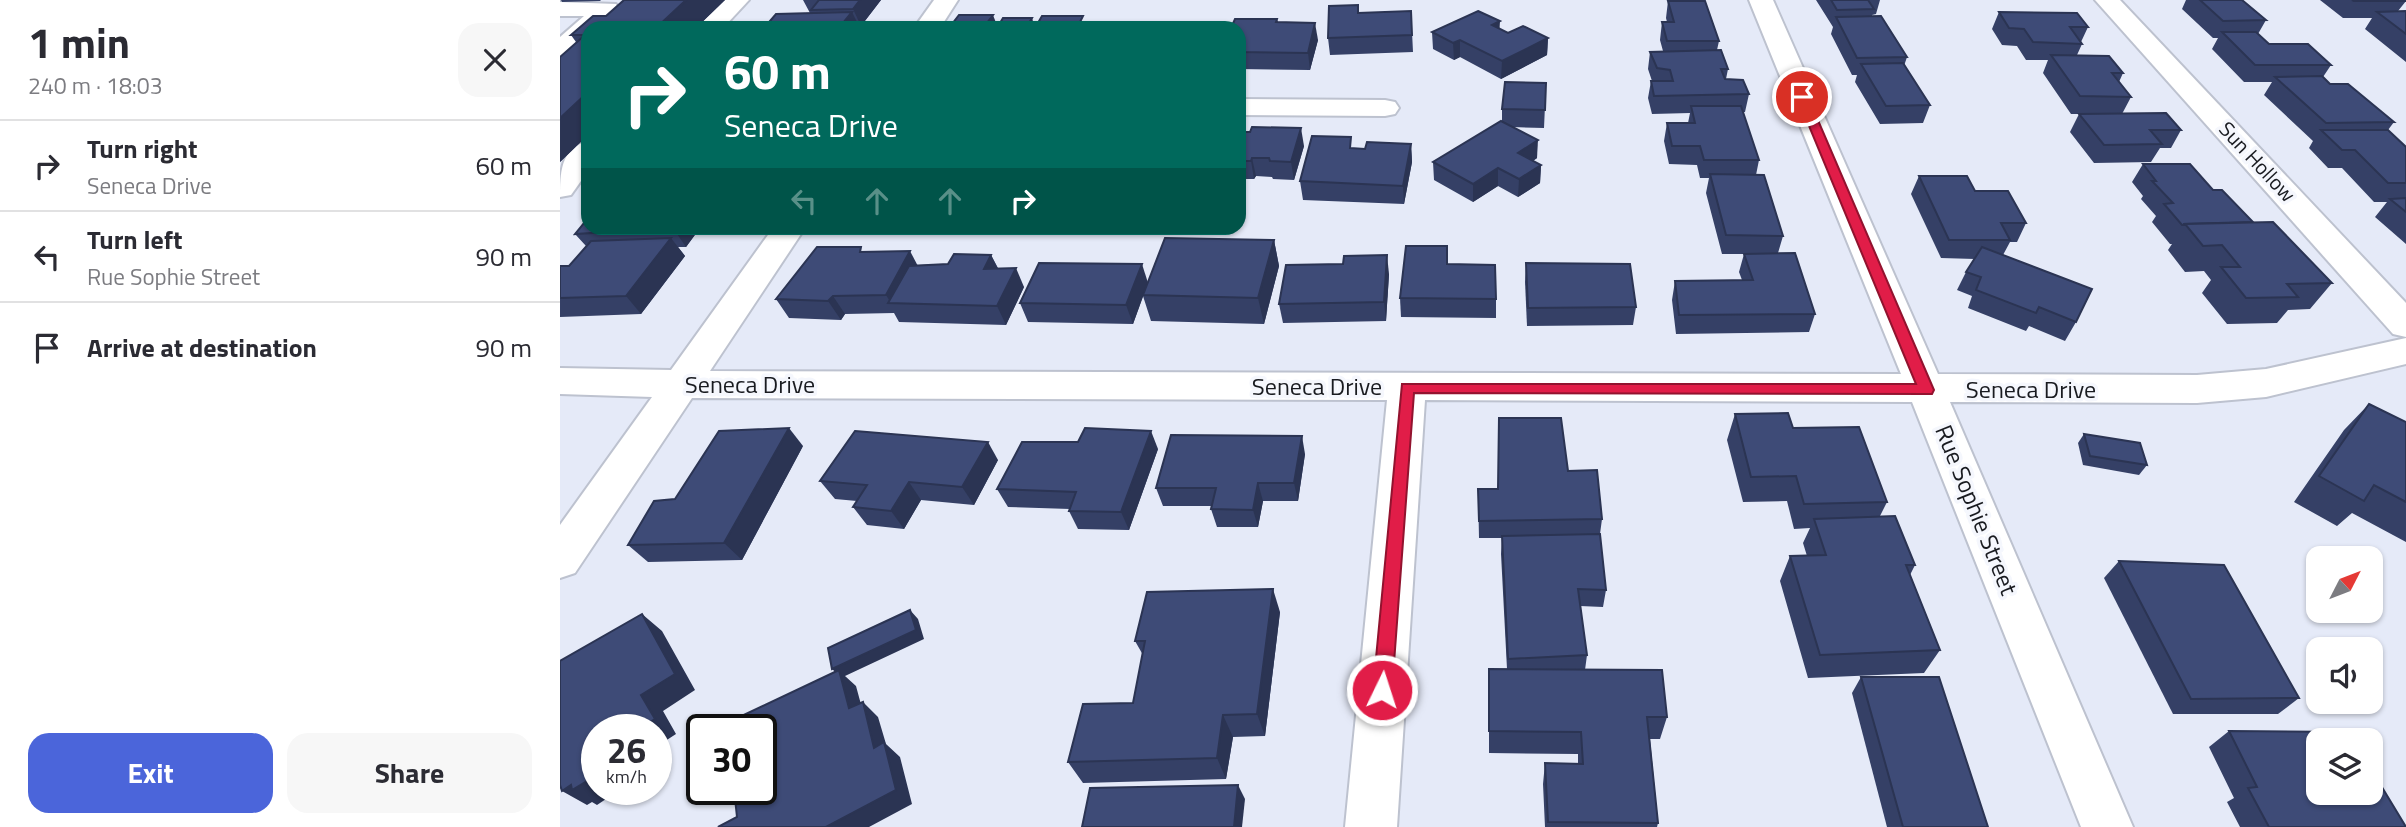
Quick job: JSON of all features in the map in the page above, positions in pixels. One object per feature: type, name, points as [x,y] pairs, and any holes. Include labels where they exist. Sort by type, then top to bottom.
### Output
[{"type":"street","points":[[716,21],[737,0]]},
{"type":"street","points":[[932,21],[946,0]]},
{"type":"street","name":"Rue Sophie Street","points":[[1761,0],[2107,827]]},
{"type":"street","name":"Sun Hollow","points":[[2107,0],[2406,325]]},
{"type":"street","points":[[560,9],[607,9],[594,21]]},
{"type":"street","points":[[560,51],[581,32]]},
{"type":"street","points":[[1246,107],[1385,108]]},
{"type":"street","points":[[560,188],[581,160]]},
{"type":"street","points":[[560,560],[784,235]]},
{"type":"street","name":"Seneca Drive","points":[[560,381],[1407,388],[2197,389],[2266,383],[2406,351]]},
{"type":"street","points":[[1371,827],[1407,388]]},
{"type":"building","points":[[624,0],[686,0],[664,21],[587,21],[593,16],[606,16]]},
{"type":"building","points":[[819,0],[860,0],[853,9],[811,10]]},
{"type":"building","points":[[1831,0],[1868,0],[1874,9],[1837,10]]},
{"type":"building","points":[[2200,0],[2242,0],[2266,20],[2223,21]]},
{"type":"building","points":[[2352,0],[2404,0],[2406,1],[2354,1]]},
{"type":"building","points":[[1668,1],[1705,1],[1719,41],[1667,41],[1662,22],[1674,22]]},
{"type":"building","points":[[1358,5],[1358,13],[1411,11],[1412,35],[1328,38],[1329,6]]},
{"type":"building","points":[[1478,11],[1500,21],[1492,25],[1508,33],[1523,26],[1548,38],[1502,61],[1460,40],[1453,43],[1432,32]]},
{"type":"building","points":[[2406,11],[2406,34],[2377,12]]},
{"type":"building","points":[[852,12],[845,21],[770,21],[776,14]]},
{"type":"building","points":[[1999,12],[2077,13],[2088,27],[2070,27],[2082,44],[2033,42],[2024,29],[2009,28]]},
{"type":"building","points":[[959,15],[993,15],[988,21],[954,21]]},
{"type":"building","points":[[1042,16],[1083,16],[1080,21],[1039,21]]},
{"type":"building","points":[[1881,16],[1907,57],[1857,58],[1836,17]]},
{"type":"building","points":[[1003,18],[1032,18],[1030,21],[1001,21]]},
{"type":"building","points":[[1277,19],[1276,22],[1315,23],[1308,53],[1246,52],[1246,21],[1234,21]]},
{"type":"building","points":[[581,26],[581,35],[571,35]]},
{"type":"building","points":[[2222,32],[2256,32],[2269,44],[2308,44],[2331,65],[2255,65]]},
{"type":"building","points":[[581,39],[581,98],[560,118],[560,57]]},
{"type":"building","points":[[1721,50],[1728,69],[1721,69],[1725,79],[1743,80],[1749,94],[1654,96],[1651,81],[1673,81],[1670,70],[1657,68],[1650,52]]},
{"type":"building","points":[[2051,55],[2109,56],[2123,73],[2112,73],[2131,97],[2080,96]]},
{"type":"building","points":[[1903,63],[1930,105],[1886,106],[1861,64]]},
{"type":"building","points":[[2322,76],[2330,84],[2348,84],[2394,122],[2326,123],[2275,77]]},
{"type":"building","points":[[1505,82],[1546,83],[1545,110],[1502,109]]},
{"type":"building","points":[[1691,106],[1741,106],[1759,160],[1704,160],[1700,146],[1672,146],[1667,123],[1695,123]]},
{"type":"building","points":[[2166,113],[2181,130],[2150,130],[2162,144],[2104,145],[2079,114]]},
{"type":"building","points":[[1501,121],[1538,140],[1518,153],[1541,165],[1519,179],[1498,168],[1473,184],[1433,162]]},
{"type":"building","points":[[1252,127],[1301,128],[1291,162],[1270,161],[1269,158],[1252,158],[1251,161],[1246,161],[1246,132],[1250,132]]},
{"type":"building","points":[[2321,130],[2388,130],[2406,147],[2406,183],[2388,183],[2355,150],[2342,150]]},
{"type":"building","points":[[1312,136],[1351,137],[1350,148],[1365,149],[1367,142],[1411,144],[1403,186],[1300,181]]},
{"type":"building","points":[[2143,164],[2190,164],[2213,190],[2222,190],[2253,222],[2182,225],[2164,204],[2173,203],[2152,181],[2156,181]]},
{"type":"building","points":[[1710,174],[1764,175],[1783,236],[1726,235]]},
{"type":"building","points":[[1919,176],[1967,176],[1975,191],[2008,191],[2026,223],[2001,223],[2010,240],[1949,240]]},
{"type":"building","points":[[2406,198],[2406,212],[2390,199]]},
{"type":"building","points":[[2273,222],[2332,283],[2287,284],[2298,297],[2246,298],[2221,267],[2240,267],[2222,245],[2203,246],[2185,224]]},
{"type":"building","points":[[671,238],[626,296],[560,298],[560,266],[569,266],[591,241]]},
{"type":"building","points":[[1165,238],[1274,240],[1258,298],[1143,295]]},
{"type":"building","points":[[1406,246],[1447,246],[1447,264],[1495,265],[1496,299],[1400,298]]},
{"type":"building","points":[[817,247],[861,247],[860,252],[910,251],[886,295],[833,296],[828,301],[776,299]]},
{"type":"building","points":[[1982,247],[2092,289],[2076,322],[2039,307],[2036,313],[1976,290],[1981,277],[1966,272]]},
{"type":"building","points":[[1795,253],[1815,314],[1679,315],[1675,281],[1753,280],[1744,254]]},
{"type":"building","points":[[954,254],[991,255],[984,269],[1016,268],[997,306],[888,303],[909,266],[948,264]]},
{"type":"building","points":[[1387,255],[1384,302],[1279,304],[1286,265],[1343,264],[1344,256]]},
{"type":"building","points":[[1039,263],[1142,264],[1126,305],[1020,303]]},
{"type":"building","points":[[1526,263],[1630,264],[1636,307],[1528,308]]},
{"type":"building","points":[[2369,404],[2406,422],[2406,502],[2374,485],[2364,501],[2319,476]]},
{"type":"building","points":[[1788,413],[1793,428],[1859,427],[1887,502],[1804,504],[1796,476],[1751,477],[1735,414]]},
{"type":"building","points":[[1499,418],[1561,418],[1568,471],[1597,470],[1602,519],[1479,521],[1478,489],[1498,489]]},
{"type":"building","points":[[789,428],[724,543],[628,545],[654,501],[675,499],[719,431]]},
{"type":"building","points":[[1085,428],[1151,431],[1121,512],[1069,511],[1076,492],[997,489],[1022,442],[1078,442]]},
{"type":"building","points":[[855,431],[988,442],[962,487],[909,482],[891,511],[853,507],[867,485],[820,481]]},
{"type":"building","points":[[2084,434],[2140,443],[2147,465],[2090,456]]},
{"type":"building","points":[[1171,435],[1302,436],[1294,483],[1258,483],[1253,510],[1211,509],[1216,488],[1156,488]]},
{"type":"building","points":[[1895,516],[1915,565],[1906,565],[1940,650],[1820,655],[1790,556],[1826,555],[1814,519]]},
{"type":"building","points":[[1600,534],[1606,590],[1578,589],[1587,655],[1508,659],[1502,536]]},
{"type":"building","points":[[2119,561],[2224,565],[2299,698],[2191,699]]},
{"type":"building","points":[[1273,589],[1257,714],[1223,715],[1217,758],[1068,762],[1083,704],[1133,703],[1145,641],[1135,641],[1147,592]]},
{"type":"building","points":[[910,610],[916,630],[832,669],[828,648]]},
{"type":"building","points":[[642,614],[675,674],[641,695],[652,714],[581,714],[581,785],[572,790],[571,785],[562,791],[560,785],[560,661]]},
{"type":"building","points":[[1489,669],[1662,670],[1667,717],[1647,717],[1658,823],[1548,822],[1545,763],[1583,764],[1581,732],[1489,731]]},
{"type":"building","points":[[839,670],[849,708],[863,702],[874,748],[884,742],[896,790],[826,827],[718,827],[737,817],[736,805],[777,805],[777,714],[746,714]]},
{"type":"building","points":[[1861,677],[1939,677],[1988,827],[1903,827]]},
{"type":"building","points":[[2229,731],[2306,732],[2306,805],[2383,805],[2383,789],[2406,827],[2269,827],[2248,788],[2257,787]]},
{"type":"building","points":[[1238,785],[1234,827],[1082,827],[1090,788]]},
{"type":"route","points":[[1382,690],[1407,388],[1926,390],[1802,97]]}]
